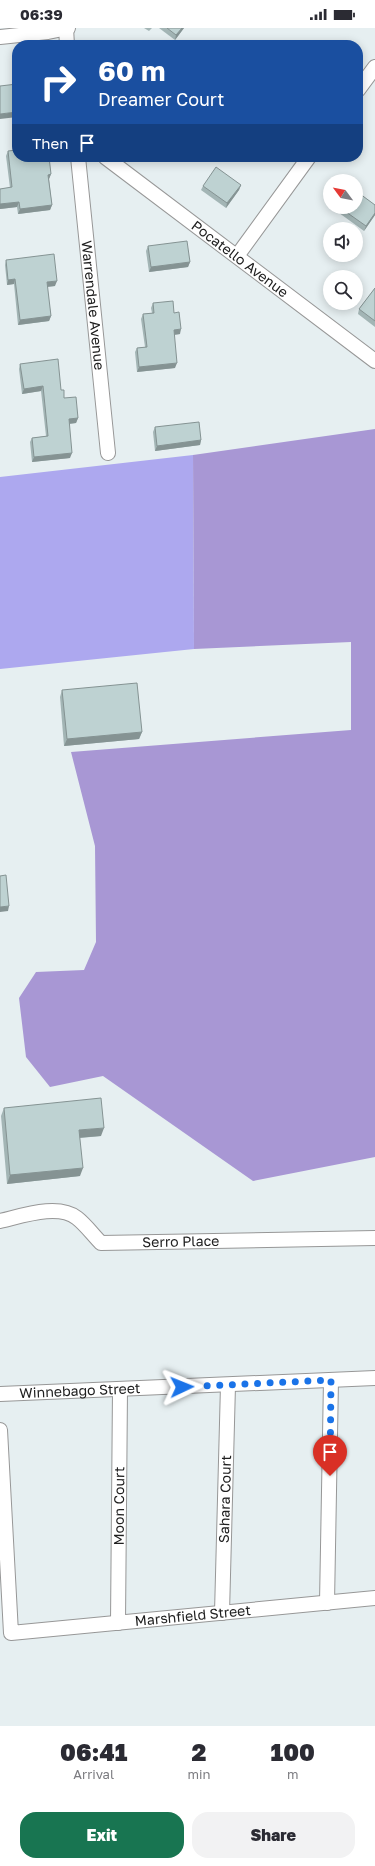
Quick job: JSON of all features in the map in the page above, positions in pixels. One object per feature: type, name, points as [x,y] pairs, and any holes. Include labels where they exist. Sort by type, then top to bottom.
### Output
[{"type":"street","points":[[0,37],[66,28],[67,40]]},
{"type":"street","points":[[363,83],[375,67]]},
{"type":"street","name":"Warrendale Avenue","points":[[79,162],[108,453]]},
{"type":"street","name":"Pocatello Avenue","points":[[112,162],[375,361]]},
{"type":"street","points":[[237,256],[305,162]]},
{"type":"street","name":"Serro Place","points":[[0,1221],[56,1210],[66,1212],[77,1218],[101,1243],[375,1238]]},
{"type":"street","name":"Winnebago Street","points":[[0,1394],[375,1378]]},
{"type":"street","points":[[327,1603],[331,1380]]},
{"type":"street","name":"Sahara Court","points":[[222,1613],[228,1385]]},
{"type":"street","name":"Moon Court","points":[[118,1623],[120,1389]]},
{"type":"street","name":"Marshfield Street","points":[[0,1430],[11,1633],[375,1598]]},
{"type":"shaded area","points":[[375,429],[375,1157],[253,1181],[103,1076],[50,1087],[26,1057],[19,998],[36,972],[84,970],[96,942],[95,846],[71,752],[351,730],[351,642],[194,649],[193,455]]},
{"type":"shaded area","points":[[193,455],[194,649],[0,669],[0,477]]},
{"type":"building","points":[[167,28],[182,28],[176,35]]},
{"type":"building","points":[[12,85],[12,113],[0,114],[0,86]]},
{"type":"building","points":[[8,151],[12,151],[12,162],[50,162],[51,174],[48,175],[52,205],[20,209],[19,202],[0,204],[0,189],[12,187]]},
{"type":"building","points":[[216,167],[241,185],[227,203],[203,186]]},
{"type":"building","points":[[363,196],[375,205],[375,213],[366,226],[363,222],[360,222],[349,214],[363,214]]},
{"type":"building","points":[[187,241],[190,262],[151,267],[148,246]]},
{"type":"building","points":[[54,254],[57,281],[47,282],[51,316],[20,320],[15,279],[8,280],[6,260]]},
{"type":"building","points":[[375,288],[375,321],[360,310],[363,310],[363,304]]},
{"type":"building","points":[[173,301],[174,313],[179,312],[181,329],[174,330],[177,363],[139,367],[137,348],[147,347],[143,314],[154,313],[153,303]]},
{"type":"building","points":[[58,359],[61,390],[64,390],[64,398],[76,397],[78,418],[69,419],[72,453],[34,457],[32,438],[48,436],[43,386],[24,389],[20,364]]},
{"type":"building","points":[[199,422],[201,440],[157,446],[155,427]]},
{"type":"building","points":[[137,683],[142,732],[67,739],[62,690]]},
{"type":"building","points":[[6,875],[9,906],[0,907],[0,876]]},
{"type":"building","points":[[101,1098],[104,1128],[79,1130],[83,1168],[10,1175],[4,1108]]},
{"type":"route","points":[[182,1387],[331,1380],[330,1476]]}]
